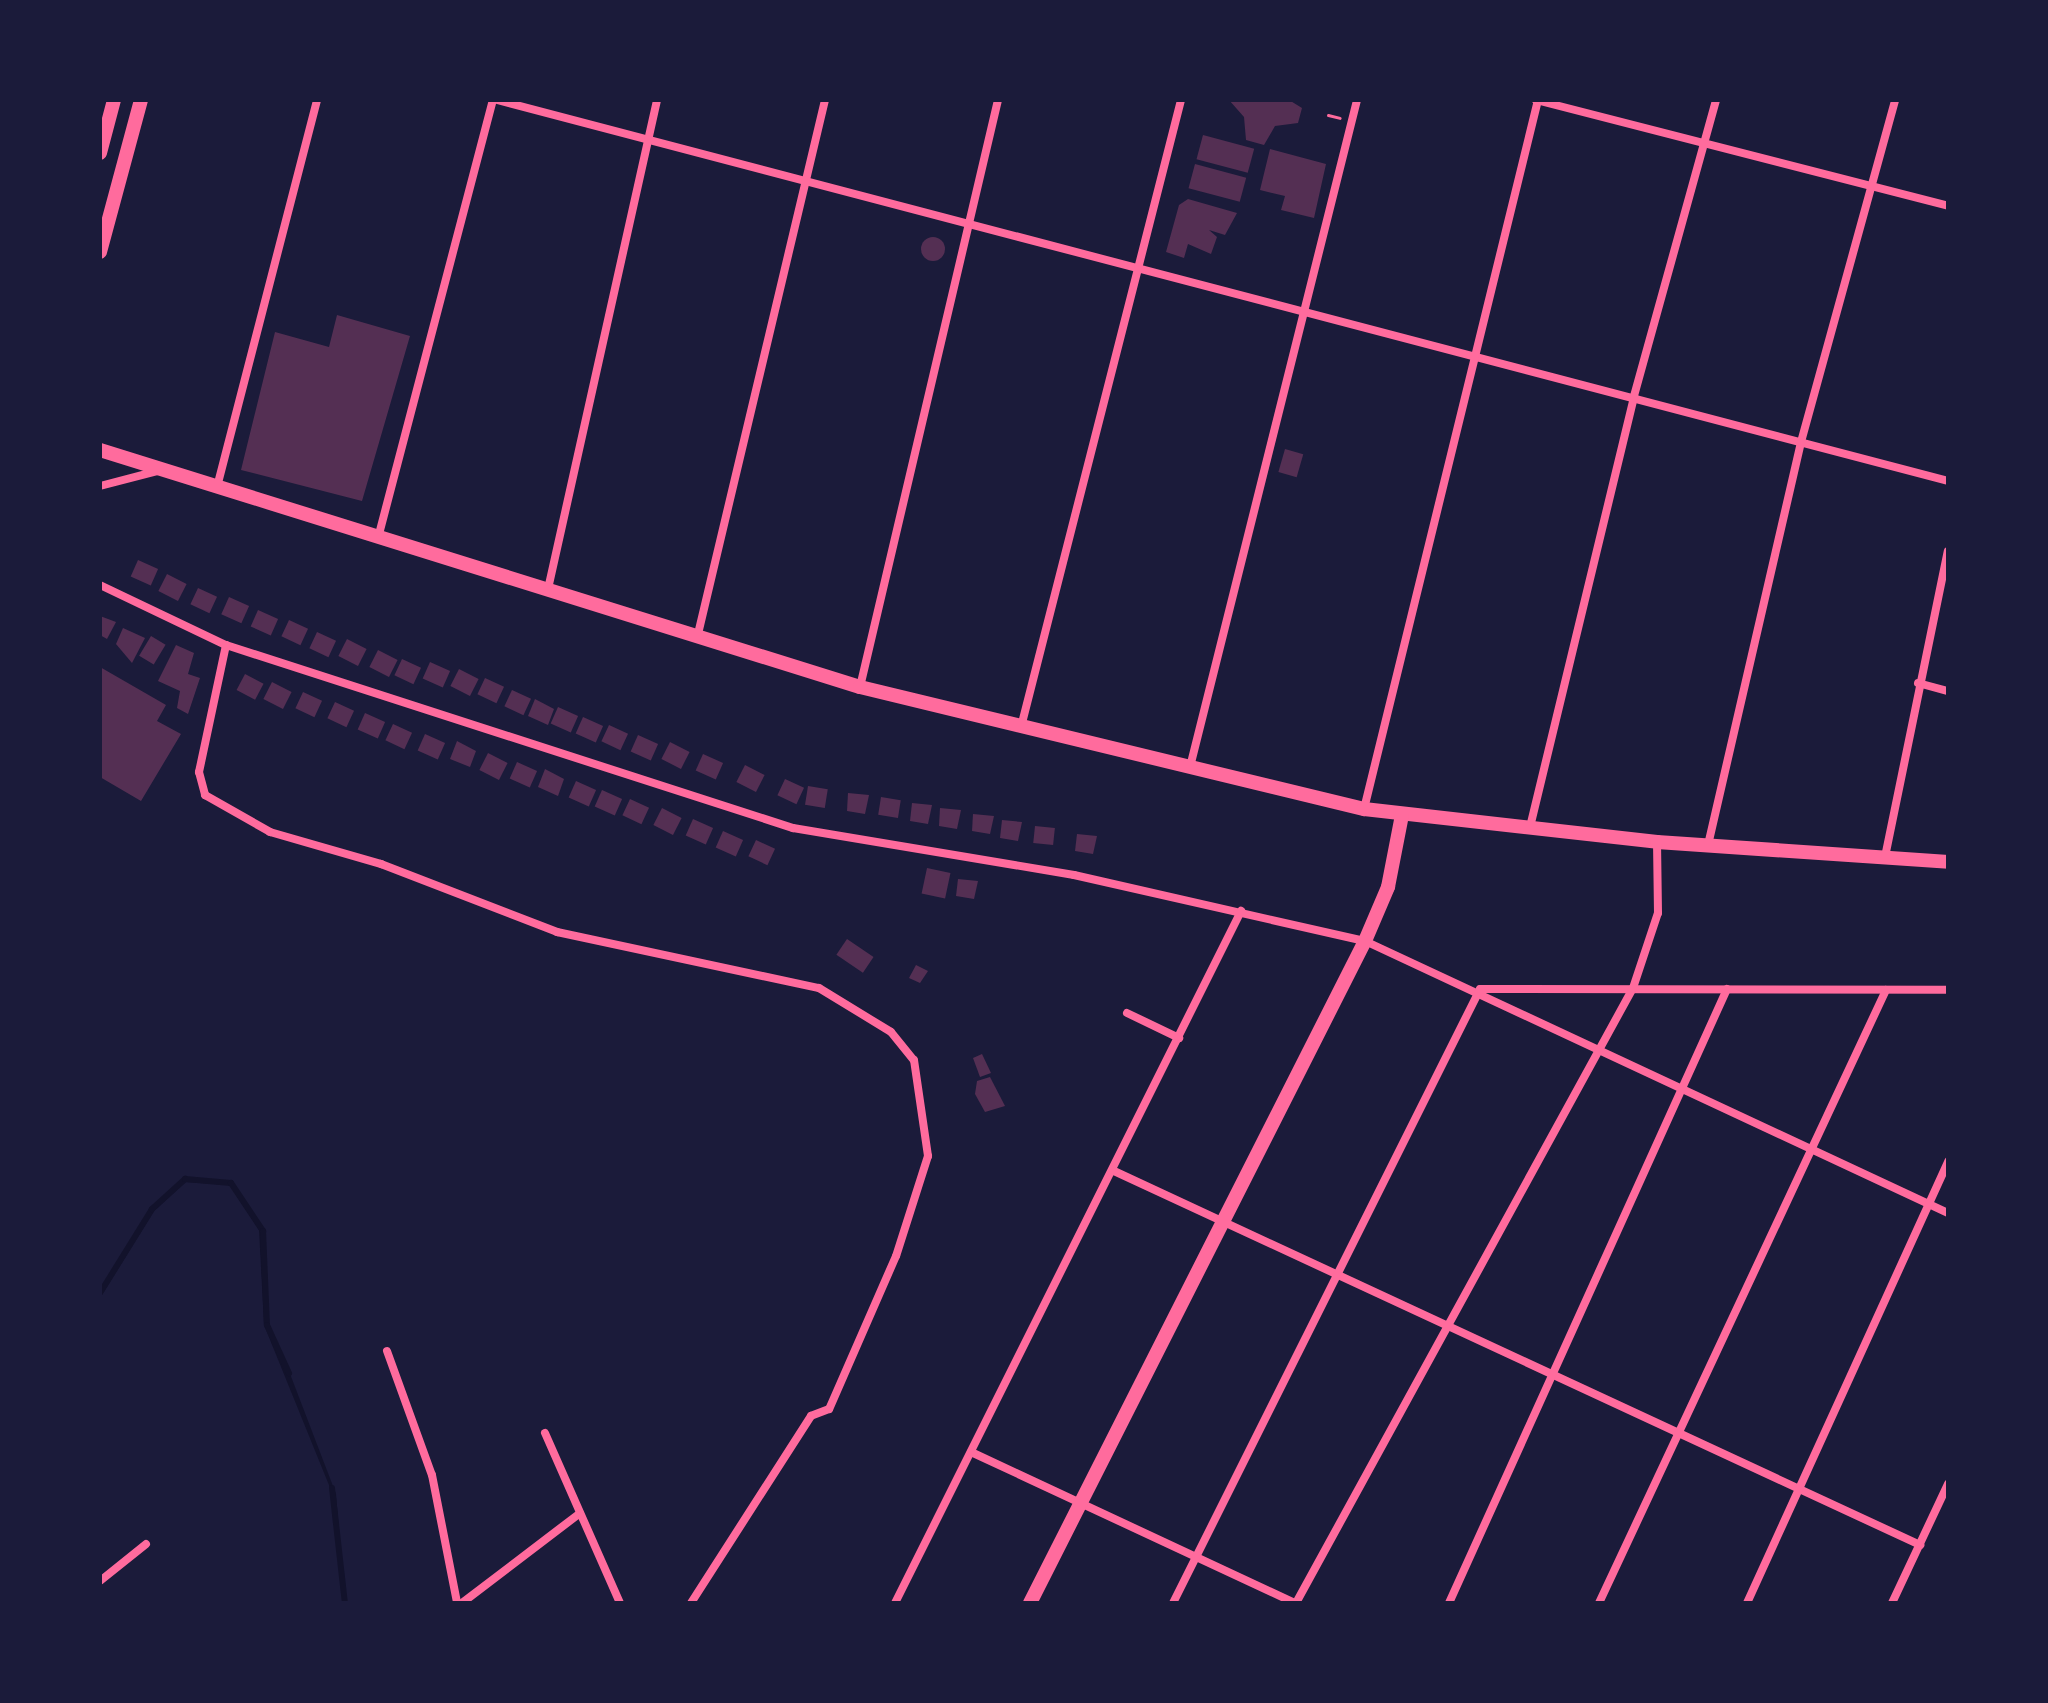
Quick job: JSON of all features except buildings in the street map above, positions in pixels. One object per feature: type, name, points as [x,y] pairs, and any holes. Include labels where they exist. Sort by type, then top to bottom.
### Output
[{"type":"street","points":[[100,153],[114,100]]},
{"type":"street","points":[[100,252],[141,100]]},
{"type":"street","points":[[217,487],[317,100]]},
{"type":"street","points":[[378,538],[495,100],[967,224],[1141,266],[1948,481]]},
{"type":"street","points":[[548,589],[657,100]]},
{"type":"street","points":[[698,634],[825,100]]},
{"type":"street","points":[[860,687],[998,100]]},
{"type":"street","points":[[1021,727],[1181,100]]},
{"type":"street","points":[[1190,768],[1308,310],[1357,100]]},
{"type":"street","points":[[1364,809],[1537,100],[1948,206]]},
{"type":"street","points":[[1530,827],[1634,396],[1716,100]]},
{"type":"street","points":[[1708,845],[1801,442],[1874,187],[1895,100]]},
{"type":"street","points":[[100,450],[860,687],[1364,809],[1657,842],[1948,862]]},
{"type":"street","points":[[100,486],[162,470]]},
{"type":"street","points":[[1885,857],[1918,683],[1944,588],[1948,551]]},
{"type":"street","points":[[100,585],[226,645],[793,828],[1241,911],[1365,941],[1480,989],[1948,1213]]},
{"type":"street","points":[[226,645],[199,772],[205,795],[270,832],[381,864],[557,932],[819,988],[891,1032],[914,1060],[928,1156],[896,1256],[829,1409],[811,1416],[691,1603]]},
{"type":"street","points":[[1918,683],[1948,691]]},
{"type":"street","points":[[1030,1603],[1365,941],[1388,887],[1402,815]]},
{"type":"street","points":[[971,1452],[1195,1559],[1296,1603],[1633,988],[1658,913],[1657,842]]},
{"type":"street","points":[[895,1603],[1114,1171],[1241,911]]},
{"type":"street","points":[[1480,989],[1948,990]]},
{"type":"street","points":[[1173,1603],[1480,989]]},
{"type":"street","points":[[1449,1603],[1687,1089],[1727,989]]},
{"type":"street","points":[[1599,1603],[1676,1432],[1886,990]]},
{"type":"street","points":[[1127,1013],[1179,1038]]},
{"type":"street","points":[[1747,1603],[1948,1161]]},
{"type":"street","points":[[1114,1171],[1920,1545]]},
{"type":"street","points":[[387,1351],[432,1475],[459,1603],[580,1513]]},
{"type":"street","points":[[545,1433],[620,1603]]},
{"type":"street","points":[[1892,1603],[1948,1484]]},
{"type":"street","points":[[100,1581],[146,1544]]},
{"type":"path","points":[[1328,115],[1341,118]]},
{"type":"shaded area","points":[[185,1179],[231,1183],[263,1231],[267,1325],[287,1366],[336,1494],[345,1603],[333,1495],[264,1325],[259,1230],[230,1185],[186,1182],[154,1211],[100,1298],[152,1209]]},
{"type":"waterway","points":[[100,1293],[152,1209],[185,1179],[231,1183],[263,1231],[267,1325],[289,1373]]},
{"type":"waterway","points":[[332,1488],[345,1603]]}]
